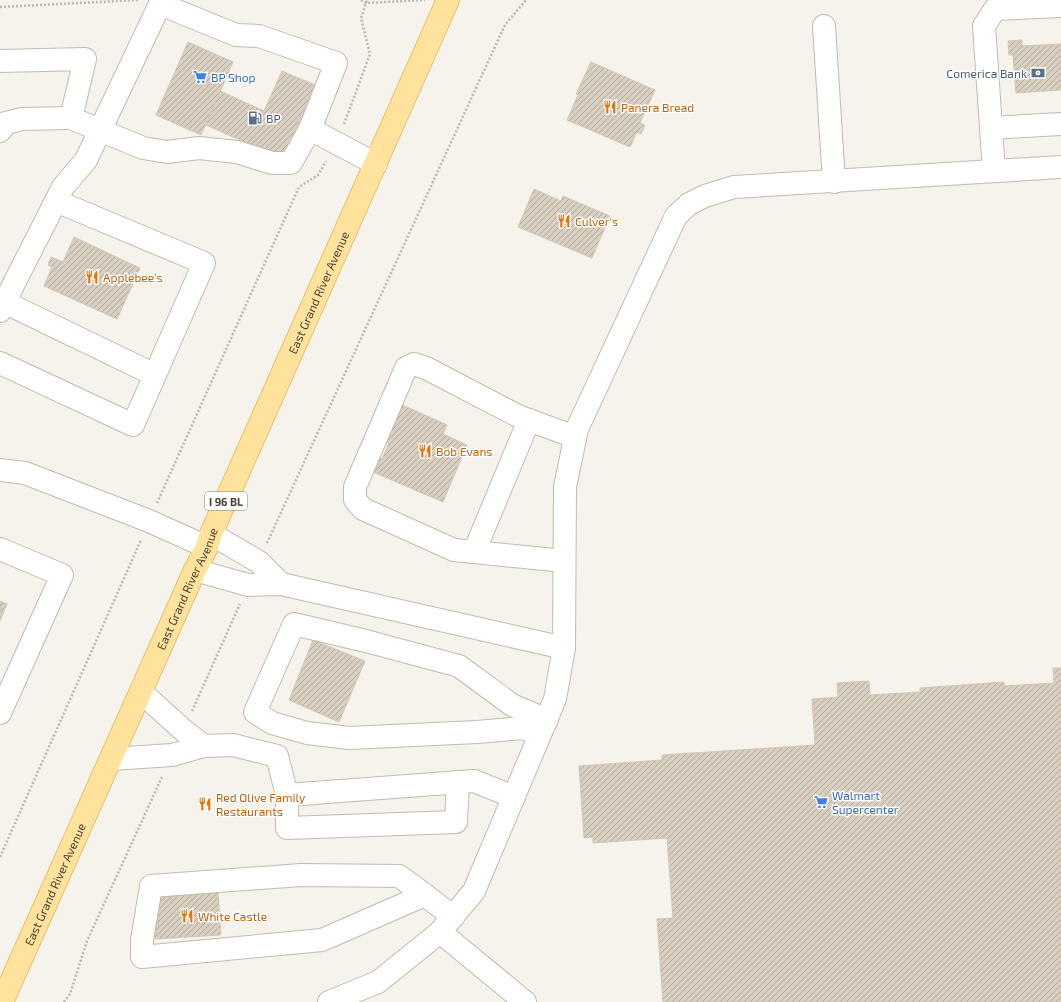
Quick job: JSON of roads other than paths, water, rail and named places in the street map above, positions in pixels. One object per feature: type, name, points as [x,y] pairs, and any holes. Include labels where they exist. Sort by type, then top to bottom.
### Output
[{"type":"main road","name":"East Grand River Avenue","points":[[2,1002],[112,759],[448,0]]},
{"type":"lane","points":[[2,124],[22,119],[71,118],[100,131],[143,148],[167,152],[199,148],[238,152],[272,163],[291,163],[310,129],[336,63],[259,36],[236,35],[154,1],[100,131],[86,160],[63,186],[2,306],[155,375]]},
{"type":"lane","points":[[994,171],[984,26],[995,9],[1061,6]]},
{"type":"lane","points":[[824,26],[834,182]]},
{"type":"lane","points":[[0,61],[85,59],[71,118]]},
{"type":"lane","points":[[991,128],[1061,124]]},
{"type":"lane","points":[[310,129],[376,164]]},
{"type":"lane","points":[[329,1002],[378,982],[446,924],[474,892],[555,699],[564,648],[565,487],[577,429],[676,216],[689,204],[705,196],[734,188],[1061,167]]},
{"type":"lane","points":[[0,363],[133,425],[204,263],[56,201]]},
{"type":"lane","points":[[564,561],[454,550],[363,509],[355,500],[356,487],[406,368],[414,364],[426,368],[518,416],[575,437]]},
{"type":"lane","points":[[474,552],[528,420]]},
{"type":"lane","points":[[0,470],[25,473],[149,521],[209,541],[259,562],[280,584]]},
{"type":"lane","points":[[0,549],[62,575],[0,713]]},
{"type":"lane","points":[[195,570],[248,585],[280,584],[564,648]]},
{"type":"lane","points":[[294,624],[366,641],[459,666],[543,727],[349,738],[306,733],[272,723],[255,712],[294,624]]},
{"type":"lane","points":[[141,692],[183,730],[204,746]]},
{"type":"lane","points":[[495,730],[497,694]]},
{"type":"lane","points":[[112,759],[172,755],[204,746],[233,745],[277,756],[287,795],[287,828],[456,822],[458,782]]},
{"type":"lane","points":[[287,795],[474,781],[514,797]]},
{"type":"lane","points":[[425,896],[322,940],[142,957],[142,940],[151,886],[300,875],[399,876],[425,896],[446,924],[525,1002]]},
{"type":"place","name":"Comerica Bank","points":[[1038,73]]},
{"type":"place","name":"BP Shop","points":[[200,77]]},
{"type":"place","name":"Panera Bread","points":[[610,107]]},
{"type":"place","name":"BP","points":[[255,118]]},
{"type":"place","name":"Culver's","points":[[564,221]]},
{"type":"place","name":"Applebee's","points":[[92,277]]},
{"type":"place","name":"Bob Evans","points":[[425,451]]},
{"type":"place","name":"Walmart Supercenter","points":[[821,802]]},
{"type":"place","name":"Red Olive Family Restaurants","points":[[205,804]]},
{"type":"place","name":"White Castle","points":[[187,916]]}]
